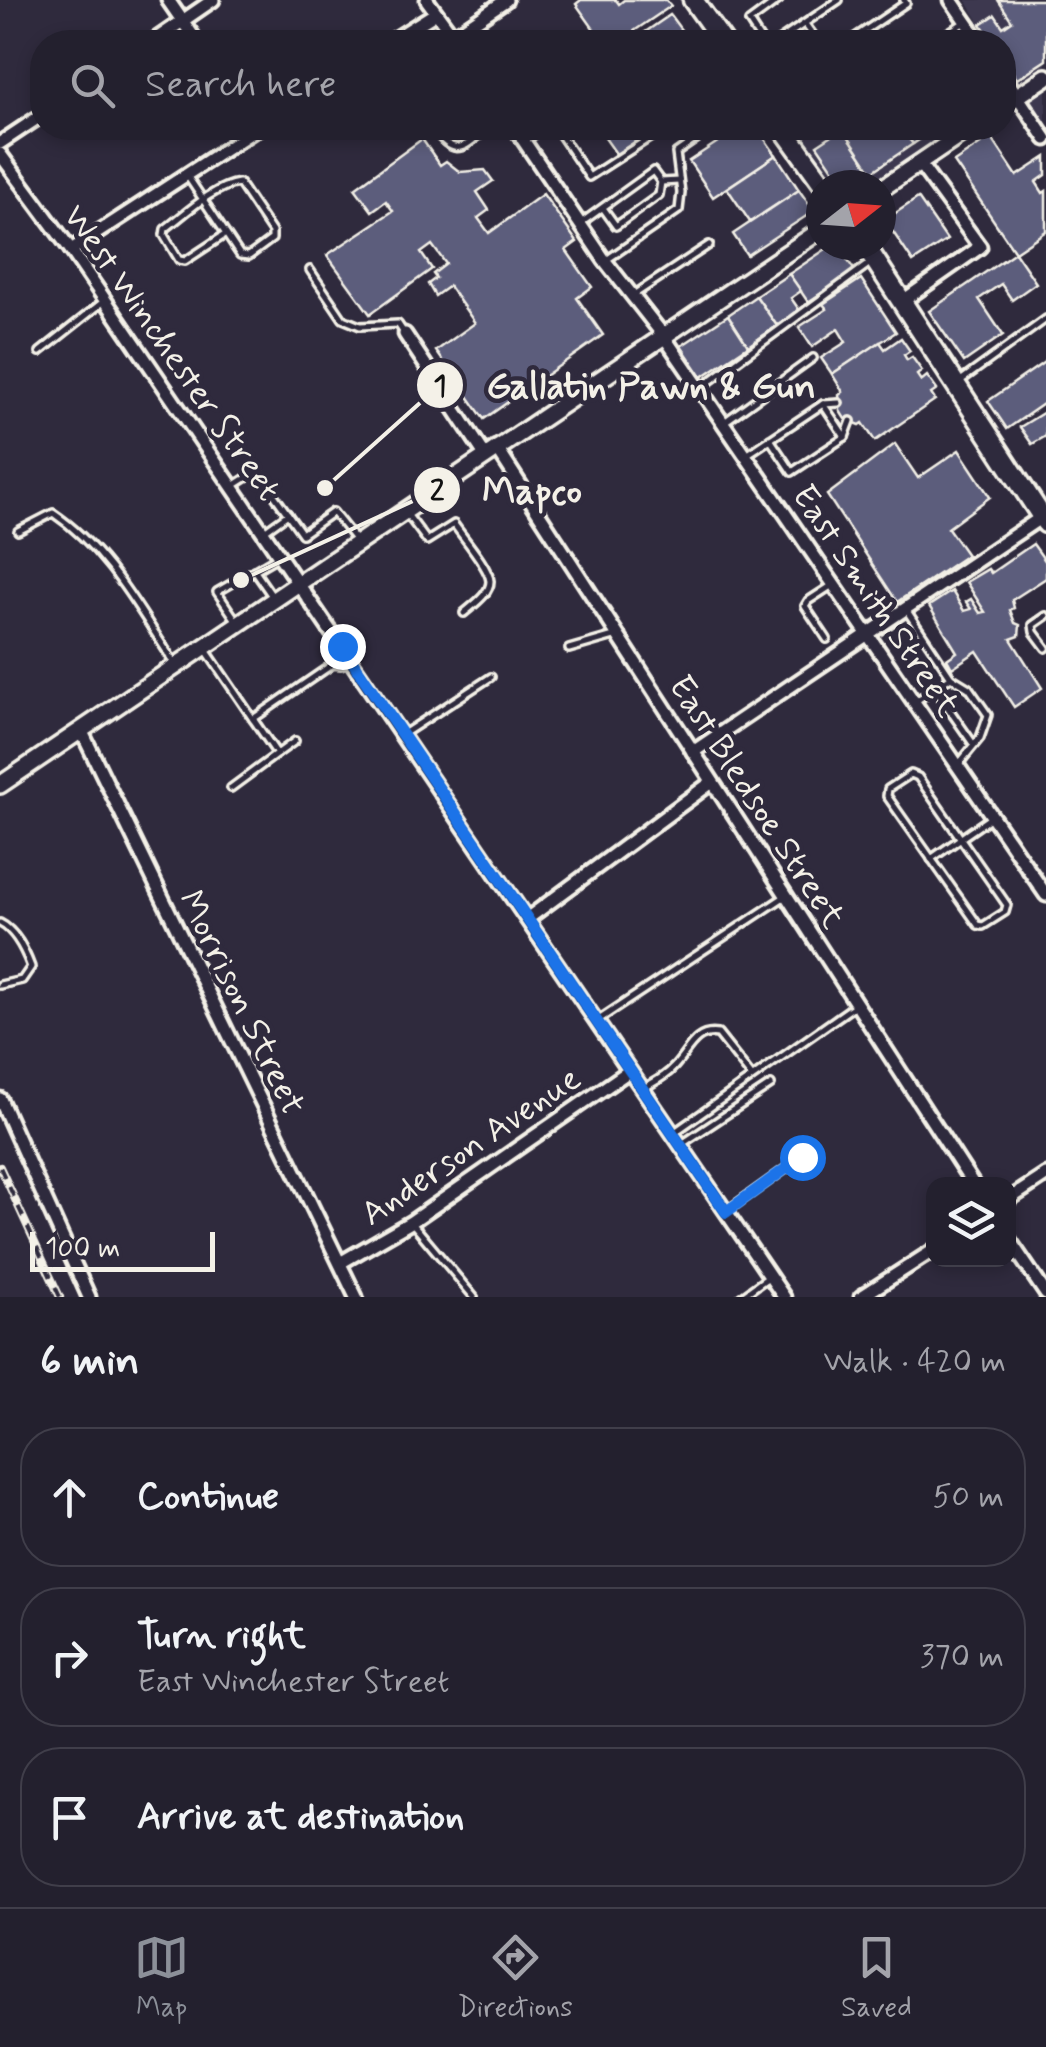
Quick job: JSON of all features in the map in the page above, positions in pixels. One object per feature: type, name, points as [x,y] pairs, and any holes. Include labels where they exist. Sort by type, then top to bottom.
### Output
[{"type":"main road","points":[[693,0],[714,30]]},
{"type":"main road","points":[[1016,97],[1046,77]]},
{"type":"main road","points":[[791,140],[813,170]]},
{"type":"main road","points":[[896,179],[953,140]]},
{"type":"main road","points":[[0,785],[806,240]]},
{"type":"main road","points":[[876,260],[1045,518]]},
{"type":"street","points":[[168,0],[188,30]]},
{"type":"street","points":[[170,30],[213,0]]},
{"type":"street","points":[[427,0],[448,30]]},
{"type":"street","points":[[467,30],[506,0]]},
{"type":"street","points":[[952,0],[972,30]]},
{"type":"street","points":[[409,30],[436,13]]},
{"type":"street","points":[[1016,107],[1046,139]]},
{"type":"street","points":[[0,143],[30,123]]},
{"type":"street","points":[[71,250],[239,140]]},
{"type":"street","name":"East Smith Street","points":[[524,142],[605,261],[664,335],[992,817],[1042,880],[1046,895]]},
{"type":"street","name":"West Winchester Street","points":[[0,154],[106,301],[784,1297]]},
{"type":"street","points":[[903,300],[980,247],[919,163]]},
{"type":"street","name":"East Bledsoe Street","points":[[405,334],[617,635],[968,1177]]},
{"type":"street","points":[[693,752],[1045,518]]},
{"type":"street","name":"Morrison Street","points":[[82,730],[356,1297]]},
{"type":"street","points":[[527,919],[712,782]]},
{"type":"street","name":"Anderson Avenue","points":[[340,1263],[411,1222],[629,1071]]},
{"type":"street","points":[[0,1099],[89,1297]]},
{"type":"street","points":[[1016,1195],[1046,1175]]},
{"type":"street","points":[[1016,1250],[1046,1294]]},
{"type":"street","points":[[861,1297],[926,1255]]},
{"type":"lane","points":[[754,30],[748,22],[779,0]]},
{"type":"lane","points":[[795,30],[839,0]]},
{"type":"lane","points":[[866,30],[906,3],[904,0]]},
{"type":"lane","points":[[952,30],[966,21]]},
{"type":"lane","points":[[805,24],[809,30]]},
{"type":"lane","points":[[442,140],[461,148],[469,140]]},
{"type":"lane","points":[[564,140],[589,177],[646,140]]},
{"type":"lane","points":[[605,261],[679,210],[676,153],[695,140]]},
{"type":"lane","points":[[580,224],[602,208],[653,171],[661,182],[659,196],[616,226],[602,208]]},
{"type":"lane","points":[[186,174],[204,201],[226,234],[240,256],[249,256],[272,239],[272,232],[239,183],[232,183],[204,201],[164,229],[179,260],[185,261],[226,234]]},
{"type":"lane","points":[[661,182],[679,181]]},
{"type":"lane","points":[[632,296],[709,246]]},
{"type":"lane","points":[[699,388],[860,260]]},
{"type":"lane","points":[[310,270],[343,319],[360,326],[398,324],[405,334]]},
{"type":"lane","points":[[40,352],[106,301]]},
{"type":"lane","points":[[957,384],[1046,319]]},
{"type":"lane","points":[[723,423],[813,358]]},
{"type":"lane","points":[[823,404],[844,436]]},
{"type":"lane","points":[[746,456],[823,404],[840,404]]},
{"type":"lane","points":[[770,439],[792,472],[844,436],[851,422]]},
{"type":"lane","points":[[233,487],[257,470],[302,534],[333,512],[358,543]]},
{"type":"lane","points":[[404,511],[427,541],[454,524],[485,568],[490,581],[486,593],[464,613]]},
{"type":"lane","points":[[18,532],[53,513],[78,529],[100,553],[176,666]]},
{"type":"lane","points":[[263,532],[288,514]]},
{"type":"lane","points":[[239,624],[216,592],[280,555]]},
{"type":"lane","points":[[254,570],[274,600]]},
{"type":"lane","points":[[827,639],[805,606],[833,584]]},
{"type":"lane","points":[[906,609],[950,678],[969,688],[988,715],[984,731],[957,766]]},
{"type":"lane","points":[[1046,616],[1033,625],[1046,648]]},
{"type":"lane","points":[[569,649],[617,635]]},
{"type":"lane","points":[[254,719],[333,664],[342,646]]},
{"type":"lane","points":[[204,648],[277,754]]},
{"type":"lane","points":[[333,664],[351,660]]},
{"type":"lane","points":[[402,736],[491,678]]},
{"type":"lane","points":[[914,702],[950,678]]},
{"type":"lane","points":[[934,688],[974,745]]},
{"type":"lane","points":[[231,788],[295,742]]},
{"type":"lane","points":[[910,774],[918,777],[961,838],[1007,905],[1005,912],[983,926],[978,925],[931,859],[887,796],[888,789],[910,774]]},
{"type":"lane","points":[[931,859],[992,817]]},
{"type":"lane","points":[[596,1022],[786,896]]},
{"type":"lane","points":[[0,923],[24,950],[32,967],[22,980],[0,985]]},
{"type":"lane","points":[[676,1140],[752,1077],[856,1004]]},
{"type":"lane","points":[[642,1090],[670,1072],[699,1035],[711,1032],[718,1034],[752,1077]]},
{"type":"lane","points":[[676,1140],[771,1085]]},
{"type":"lane","points":[[726,1212],[802,1157]]},
{"type":"lane","points":[[411,1222],[474,1297]]},
{"type":"lane","points":[[741,1297],[769,1276]]},
{"type":"shaded area","points":[[966,0],[1046,0],[1046,122],[1021,87],[1016,90],[1016,30],[963,30],[978,20]]},
{"type":"shaded area","points":[[804,140],[942,140],[896,171],[825,170]]},
{"type":"building","points":[[581,0],[616,0],[619,4],[624,0],[666,0],[671,6],[635,30],[594,30],[576,4]]},
{"type":"building","points":[[998,0],[1046,0],[1046,60],[1017,79],[1016,30],[985,30],[981,24],[995,15],[1003,27],[1012,21]]},
{"type":"building","points":[[670,15],[681,30],[648,30]]},
{"type":"building","points":[[423,140],[440,165],[446,161],[460,172],[485,170],[493,181],[477,192],[489,210],[478,218],[489,233],[543,194],[577,242],[566,250],[592,287],[577,298],[603,335],[484,419],[436,351],[475,323],[449,286],[435,296],[428,284],[446,264],[432,245],[421,253],[432,269],[370,314],[327,255],[393,211],[386,201],[372,211],[355,188]]},
{"type":"building","points":[[606,140],[639,140],[617,155]]},
{"type":"building","points":[[721,140],[765,140],[776,155],[713,197],[689,161]]},
{"type":"building","points":[[825,140],[851,140],[871,170],[834,170],[817,145]]},
{"type":"building","points":[[851,140],[910,140],[913,144],[871,170]]},
{"type":"building","points":[[987,140],[993,140],[1017,176],[1046,157],[1046,175],[1036,182],[1043,193],[1046,191],[1046,231],[1015,252],[954,162]]},
{"type":"building","points":[[776,155],[799,190],[750,222],[727,188]]},
{"type":"building","points":[[799,190],[806,200],[806,216],[747,255],[733,234]]},
{"type":"building","points":[[918,198],[947,240],[913,262],[896,236],[896,213]]},
{"type":"building","points":[[1015,252],[1036,283],[1012,300],[1001,284],[979,299],[1003,335],[964,362],[929,311]]},
{"type":"building","points":[[810,260],[847,260],[855,271],[808,302],[789,274]]},
{"type":"building","points":[[789,274],[801,291],[791,298],[800,311],[777,326],[756,296]]},
{"type":"building","points":[[861,279],[896,332],[832,374],[821,358],[846,342],[838,329],[812,347],[799,327],[827,309],[823,304]]},
{"type":"building","points":[[756,296],[777,326],[748,346],[728,315]]},
{"type":"building","points":[[728,315],[748,346],[702,377],[681,346]]},
{"type":"building","points":[[901,338],[910,351],[904,355],[907,360],[912,357],[922,371],[917,375],[921,381],[927,376],[937,390],[931,394],[935,400],[875,441],[863,423],[845,419],[840,411],[839,395],[843,392],[832,374],[880,342],[885,349]]},
{"type":"building","points":[[1046,361],[1046,402],[1007,429],[988,401]]},
{"type":"building","points":[[1046,411],[1046,436],[1032,444],[1020,427]]},
{"type":"building","points":[[895,444],[918,478],[959,450],[990,497],[948,528],[967,555],[897,602],[827,495]]},
{"type":"building","points":[[1033,544],[1046,562],[1046,578],[1012,600],[1014,608],[1010,610],[1015,623],[1020,625],[1019,636],[1011,639],[1042,688],[1014,707],[977,651],[952,668],[947,659],[957,652],[929,606],[952,591],[964,611],[971,609],[966,602],[971,599],[980,613],[985,612],[966,582],[988,569],[991,573]]},
{"type":"railway","points":[[0,1167],[60,1297]]},
{"type":"place","name":"Gallatin Pawn & Gun","points":[[325,488]]},
{"type":"place","name":"Mapco","points":[[241,580]]},
{"type":"route","points":[[342,646],[726,1212],[802,1157]]}]
